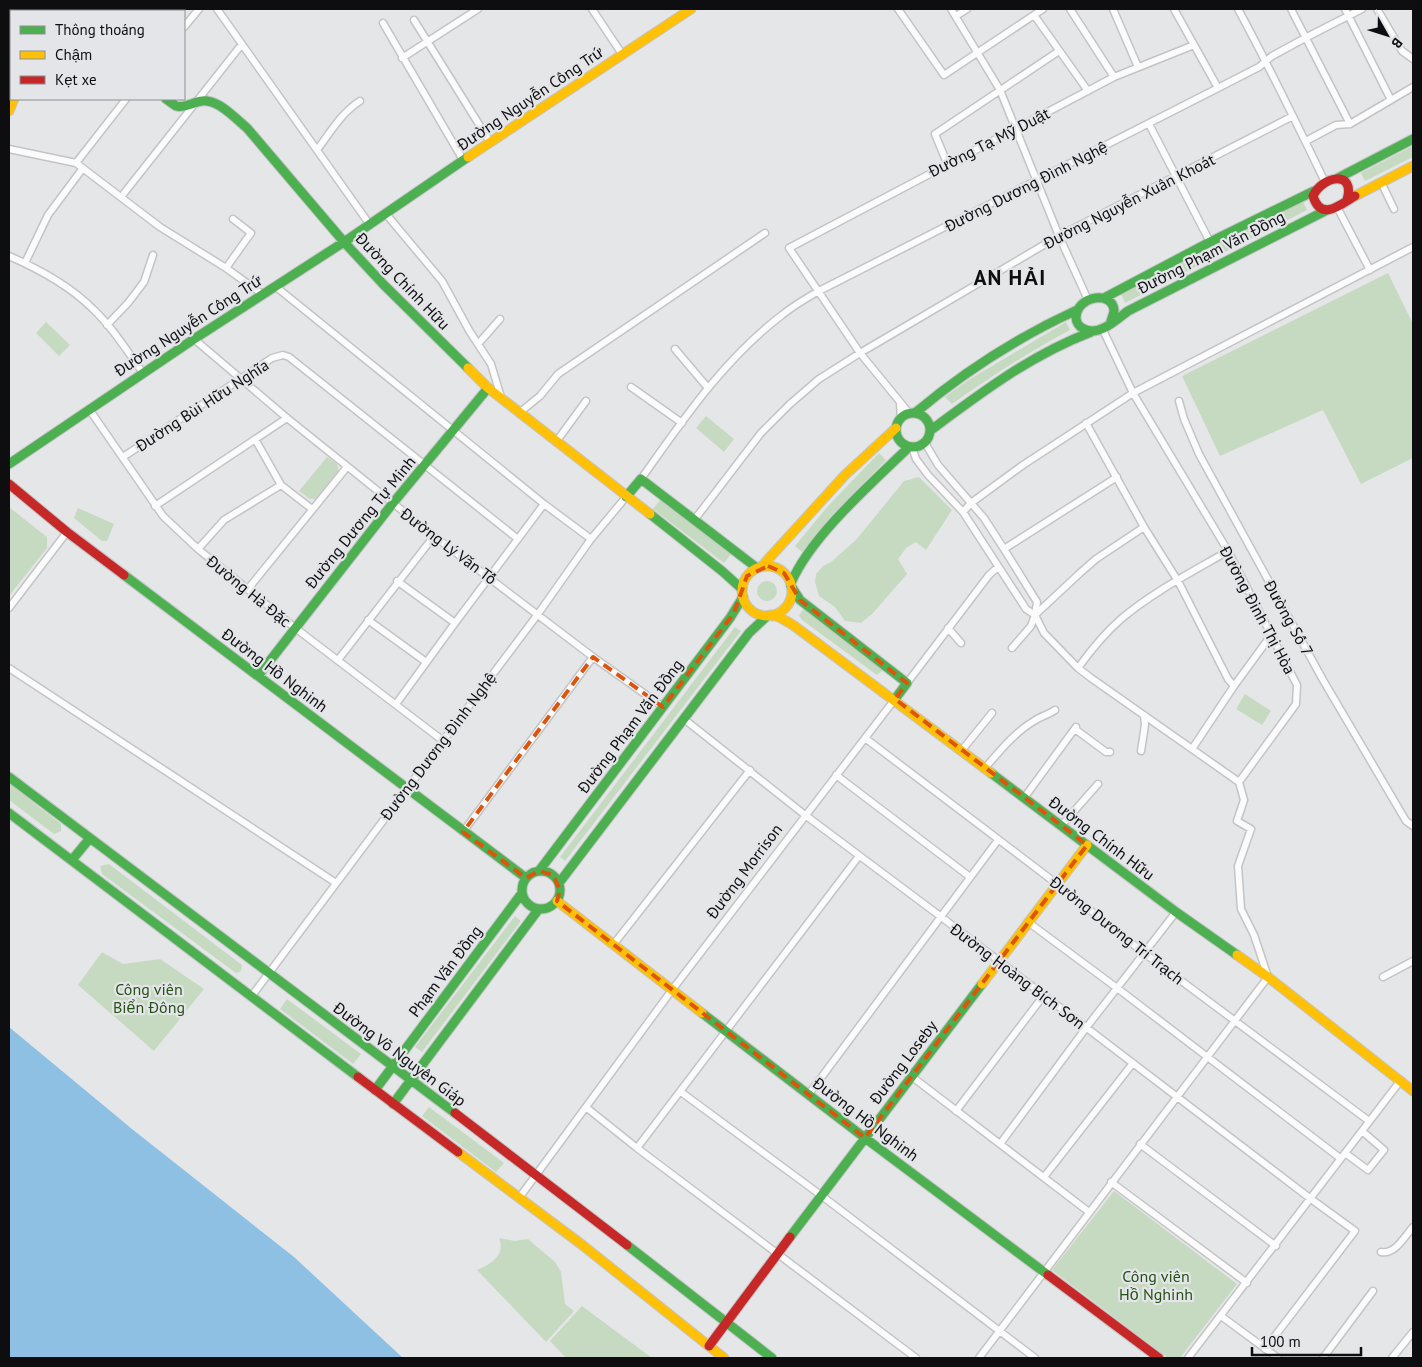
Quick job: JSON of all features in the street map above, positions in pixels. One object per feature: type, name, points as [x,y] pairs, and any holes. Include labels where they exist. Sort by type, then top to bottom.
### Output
[{"type":"street","points":[[185,27],[199,9]]},
{"type":"street","points":[[217,9],[370,225]]},
{"type":"street","points":[[402,58],[478,9]]},
{"type":"street","points":[[592,9],[622,54]]},
{"type":"street","name":"Đường Nguyễn Công Trứ","points":[[9,464],[194,339],[370,225],[463,160],[691,9]]},
{"type":"street","points":[[898,9],[944,75],[1043,9]]},
{"type":"street","points":[[951,9],[1000,90],[1059,236],[1088,300]]},
{"type":"street","points":[[956,16],[967,9]]},
{"type":"street","points":[[1070,9],[1114,77]]},
{"type":"street","points":[[1113,9],[1138,67]]},
{"type":"street","points":[[1174,9],[1218,88]]},
{"type":"street","points":[[1238,9],[1325,182]]},
{"type":"street","points":[[1291,9],[1350,124]]},
{"type":"street","points":[[1345,9],[1391,100]]},
{"type":"street","name":"Đường Dương Đình Nghệ","points":[[641,478],[708,388],[728,365],[782,315],[817,292],[1149,124],[1362,9]]},
{"type":"street","points":[[1377,9],[1402,51],[1413,59]]},
{"type":"street","points":[[1034,15],[1088,91]]},
{"type":"street","points":[[414,20],[490,142]]},
{"type":"street","points":[[383,23],[463,160]]},
{"type":"street","points":[[121,197],[242,44]]},
{"type":"street","name":"Đường Tạ Mỹ Duật","points":[[817,292],[789,248],[947,163],[1114,77],[1194,45]]},
{"type":"street","points":[[947,163],[935,134],[1059,51]]},
{"type":"street","points":[[1306,141],[1336,125],[1350,124],[1413,88]]},
{"type":"street","points":[[76,163],[125,100]]},
{"type":"street","name":"Đường Chính Hữu","points":[[168,100],[178,106],[204,100],[220,106],[247,128],[344,242],[383,284],[488,388],[722,571],[742,593]]},
{"type":"street","points":[[317,150],[341,118],[352,106],[360,101]]},
{"type":"street","name":"Đường Nguyễn Xuân Khoát","points":[[695,519],[761,434],[790,404],[819,380],[860,353],[1059,236],[1293,116]]},
{"type":"street","points":[[1149,124],[1210,242]]},
{"type":"street","points":[[1413,139],[1338,178],[1325,182],[1314,191],[1313,201],[1316,206],[1324,211],[1330,210],[1413,166]]},
{"type":"street","points":[[9,149],[76,163],[160,227],[226,268],[262,294]]},
{"type":"street","points":[[25,263],[48,215],[83,168]]},
{"type":"street","points":[[1338,178],[1345,181],[1348,185],[1350,190],[1347,200]]},
{"type":"street","points":[[1381,182],[1394,209]]},
{"type":"street","name":"Đường Phạm Văn Đồng","points":[[1104,298],[1210,242],[1314,191]]},
{"type":"street","points":[[1337,207],[1370,270]]},
{"type":"street","name":"Đường Phạm Văn Đồng","points":[[1112,321],[1324,211]]},
{"type":"street","points":[[386,214],[442,281],[491,364],[501,399]]},
{"type":"street","points":[[226,268],[251,233],[233,219]]},
{"type":"street","points":[[519,413],[540,396],[558,374],[765,233]]},
{"type":"street","points":[[962,512],[971,503],[1023,465],[1133,393],[1413,247]]},
{"type":"street","points":[[108,325],[144,282],[153,255]]},
{"type":"street","points":[[9,256],[25,263],[74,292],[94,309],[143,373]]},
{"type":"street","points":[[275,286],[544,504],[591,539]]},
{"type":"street","points":[[817,292],[860,353],[900,401],[912,413],[926,418],[931,430],[930,435],[925,443],[910,447],[872,481],[821,537],[798,566],[791,585],[790,599],[782,610],[768,615],[760,615],[749,608],[742,593],[747,576],[759,567],[845,475],[896,428],[901,419],[900,401]]},
{"type":"street","points":[[901,419],[972,370],[1060,317],[1077,310],[1088,300],[1096,297],[1104,298],[1113,306],[1114,316],[1112,321],[1102,328],[1072,338],[1020,368],[931,430]]},
{"type":"street","points":[[1077,310],[1075,315],[1078,324],[1086,331],[1091,332]]},
{"type":"street","points":[[478,344],[500,319]]},
{"type":"street","name":"Đường Đinh Thị Hòa","points":[[1102,328],[1133,393],[1228,551],[1297,685],[1296,704],[1239,782]]},
{"type":"street","name":"Đường Lý Văn Tố","points":[[194,339],[287,418],[434,536],[593,657],[663,707]]},
{"type":"street","points":[[675,349],[708,388]]},
{"type":"street","name":"Đường Bùi Hữu Nghĩa","points":[[123,457],[272,358],[283,355],[289,357],[518,539]]},
{"type":"street","points":[[631,387],[682,423]]},
{"type":"street","name":"Đường Dương Tự Minh","points":[[258,676],[294,627],[392,503],[488,388]]},
{"type":"street","points":[[556,442],[586,401]]},
{"type":"street","name":"Đường Số 7","points":[[1179,401],[1184,419],[1199,454],[1322,680],[1406,821],[1413,826]]},
{"type":"street","name":"Đường Hà Đặc","points":[[89,409],[155,506],[198,549],[294,627],[442,740]]},
{"type":"street","points":[[155,506],[287,418]]},
{"type":"street","points":[[1086,423],[1144,527],[1178,581],[1228,679],[1234,686]]},
{"type":"street","points":[[896,428],[899,439],[910,447],[928,475],[962,512],[1026,609],[1035,615],[1044,633],[1078,668],[1239,782],[1244,800],[1237,821],[1251,829],[1238,866],[1241,909],[1254,935],[1268,977],[979,1358]]},
{"type":"street","points":[[255,439],[281,485],[312,509]]},
{"type":"street","points":[[925,443],[938,465],[984,518],[1037,602],[1035,615],[1030,626],[1012,648]]},
{"type":"street","points":[[248,589],[347,467]]},
{"type":"street","points":[[1004,549],[1117,477]]},
{"type":"street","points":[[626,497],[641,478],[759,567],[768,566],[780,569],[788,578],[800,600],[907,683]]},
{"type":"street","name":"Đường Hồ Nghinh","points":[[9,484],[67,532],[526,878]]},
{"type":"street","points":[[198,549],[224,520],[281,485]]},
{"type":"street","name":"Đường Dương Đình Nghệ","points":[[251,997],[538,614],[591,539],[626,497]]},
{"type":"street","points":[[396,704],[544,504]]},
{"type":"street","points":[[1035,615],[1096,559],[1144,527]]},
{"type":"street","points":[[9,608],[67,532]]},
{"type":"street","points":[[338,660],[397,581],[434,536]]},
{"type":"street","points":[[1078,668],[1097,643],[1122,618],[1228,551]]},
{"type":"street","name":"Đường Morrison","points":[[520,1198],[672,990],[948,628],[989,575],[998,567]]},
{"type":"street","points":[[397,581],[455,623]]},
{"type":"street","name":"Đường Phạm Văn Đồng","points":[[539,871],[730,618],[742,593]]},
{"type":"street","points":[[559,884],[549,873],[539,871],[532,873],[526,878],[523,883],[522,893],[529,906],[538,910],[546,909],[557,901],[559,884],[749,633],[768,615]]},
{"type":"street","name":"Đường Chính Hữu","points":[[768,615],[779,617],[793,625],[895,699],[1176,912],[1268,977],[1413,1090]]},
{"type":"street","points":[[368,620],[426,662]]},
{"type":"street","points":[[948,628],[961,642]]},
{"type":"street","points":[[1192,749],[1272,634]]},
{"type":"street","points":[[463,832],[593,657]]},
{"type":"street","points":[[9,668],[336,882]]},
{"type":"street","points":[[985,768],[1005,745],[1033,721],[1055,710]]},
{"type":"street","points":[[962,750],[992,713]]},
{"type":"street","points":[[1142,751],[1145,725],[1144,715]]},
{"type":"street","name":"Đường Hoàng Bích Sơn","points":[[684,719],[805,815],[1355,1231],[1265,1349]]},
{"type":"street","points":[[1024,798],[1075,728],[1106,752],[1110,752]]},
{"type":"street","name":"Đường Dương Trí Trạch","points":[[865,738],[1057,884],[1144,953],[1369,1121]]},
{"type":"street","points":[[612,945],[750,770]]},
{"type":"street","points":[[836,776],[970,877]]},
{"type":"street","name":"Đường Võ Nguyên Giáp","points":[[9,777],[537,1175],[772,1358]]},
{"type":"street","points":[[1061,826],[1098,784]]},
{"type":"street","points":[[9,813],[581,1244],[724,1358]]},
{"type":"street","points":[[72,860],[90,838]]},
{"type":"street","points":[[809,1094],[998,840]]},
{"type":"street","name":"Đường Loseby","points":[[710,1346],[911,1076],[1087,845]]},
{"type":"street","points":[[637,1148],[860,856]]},
{"type":"street","name":"Phạm Văn Đồng","points":[[392,1067],[522,893]]},
{"type":"street","name":"Đường Hồ Nghinh","points":[[557,901],[865,1138],[1159,1358]]},
{"type":"street","points":[[394,1104],[538,910]]},
{"type":"street","points":[[1000,1144],[1086,1028],[1176,912]]},
{"type":"street","points":[[1028,922],[1342,1156],[1368,1170],[1384,1150],[1362,1131]]},
{"type":"street","points":[[1383,977],[1413,961]]},
{"type":"street","points":[[956,1111],[1044,995]]},
{"type":"street","points":[[1044,1177],[1133,1064]]},
{"type":"street","points":[[375,1090],[392,1067]]},
{"type":"street","points":[[911,1076],[1089,1212]]},
{"type":"street","points":[[1188,1358],[1402,1080]]},
{"type":"street","points":[[681,1092],[822,1196],[1035,1358]]},
{"type":"street","points":[[587,1108],[637,1148],[916,1358]]},
{"type":"street","points":[[1140,1144],[1276,1246]]},
{"type":"street","points":[[1111,1182],[1246,1283]]},
{"type":"street","points":[[1381,1252],[1393,1250],[1413,1227]]},
{"type":"street","points":[[1323,1358],[1373,1292]]},
{"type":"street","points":[[1221,1316],[1278,1358]]},
{"type":"street","points":[[1392,1358],[1413,1332]]},
{"type":"highlighted area","points":[[768,566],[784,573],[800,600],[907,683],[895,699],[1087,845],[865,1138],[557,901],[560,890],[553,875],[539,871],[526,878],[463,832],[593,657],[663,707],[734,613],[747,576]]},
{"type":"green space","points":[[1413,146],[1413,157],[1365,181],[1361,173]]},
{"type":"green space","points":[[1303,202],[1307,210],[1125,303],[1121,294]]},
{"type":"green space","points":[[1388,273],[1413,324],[1413,458],[1361,484],[1323,410],[1220,456],[1182,376]]},
{"type":"green space","points":[[46,322],[70,345],[59,356],[36,333]]},
{"type":"green space","points":[[1066,322],[1070,330],[1010,365],[952,404],[945,397],[970,379]]},
{"type":"green space","points":[[706,416],[734,439],[724,452],[696,428]]},
{"type":"green space","points":[[879,453],[886,460],[831,516],[802,552],[795,546],[828,506]]},
{"type":"green space","points":[[327,457],[337,464],[339,472],[317,499],[310,499],[299,491]]},
{"type":"green space","points":[[919,477],[952,510],[926,550],[916,542],[906,548],[898,559],[907,574],[873,613],[861,623],[845,621],[835,607],[819,596],[815,582],[816,574],[823,566],[831,562],[856,540],[904,481]]},
{"type":"green space","points":[[661,499],[731,554],[724,563],[653,509]]},
{"type":"green space","points":[[9,507],[47,537],[47,548],[9,596]]},
{"type":"green space","points":[[78,508],[114,524],[107,541],[102,541],[74,518]]},
{"type":"green space","points":[[767,581],[774,584],[777,591],[774,598],[767,601],[760,598],[757,591],[760,584]]},
{"type":"green space","points":[[806,608],[883,667],[882,671],[877,675],[802,620],[799,616],[803,609]]},
{"type":"green space","points":[[735,627],[741,631],[565,861],[560,857]]},
{"type":"green space","points":[[1245,694],[1271,711],[1262,725],[1236,709]]},
{"type":"green space","points":[[9,784],[61,824],[61,831],[54,834],[9,800]]},
{"type":"green space","points":[[109,864],[242,965],[241,971],[236,973],[102,874],[100,866]]},
{"type":"green space","points":[[515,916],[521,921],[422,1052],[415,1047]]},
{"type":"green space","name":"Công viên Biển Đông","points":[[102,952],[123,964],[160,959],[204,989],[154,1051],[78,985]]},
{"type":"green space","points":[[287,999],[361,1054],[353,1064],[280,1009]]},
{"type":"green space","points":[[429,1107],[504,1163],[496,1172],[422,1116]]},
{"type":"green space","name":"Công viên Hồ Nghinh","points":[[1114,1191],[1237,1284],[1180,1358],[1168,1358],[1052,1270]]},
{"type":"green space","points":[[499,1238],[515,1241],[528,1239],[555,1262],[561,1272],[565,1304],[574,1311],[546,1342],[477,1270],[492,1262],[499,1254],[501,1244]]},
{"type":"green space","points":[[582,1306],[652,1358],[566,1358],[550,1341]]},
{"type":"water","points":[[9,1027],[132,1129],[294,1257],[403,1358],[9,1358]]},
{"type":"traffic: fast","points":[[167,100],[180,107],[199,101],[213,102],[247,128],[344,242],[383,284],[468,368]]},
{"type":"traffic: fast","points":[[1338,178],[1413,139]]},
{"type":"traffic: fast","points":[[9,464],[194,339],[344,242],[468,157]]},
{"type":"traffic: fast","points":[[1104,298],[1210,242],[1314,191]]},
{"type":"traffic: fast","points":[[1111,321],[1114,310],[1112,304],[1101,298],[1088,300],[1082,304],[1076,317],[1078,324],[1084,329],[1090,331],[1102,329],[1128,311],[1325,211]]},
{"type":"traffic: fast","points":[[915,413],[953,383],[1013,343],[1077,310]]},
{"type":"traffic: fast","points":[[931,430],[988,388],[1027,363],[1091,332]]},
{"type":"traffic: fast","points":[[258,676],[393,503],[488,388]]},
{"type":"traffic: fast","points":[[913,413],[920,414],[925,418],[929,423],[930,430],[929,437],[925,442],[920,446],[913,447],[906,446],[901,442],[897,437],[896,430],[897,423],[901,418],[906,414],[913,413]]},
{"type":"traffic: fast","points":[[791,583],[800,565],[827,529],[909,447]]},
{"type":"traffic: fast","points":[[626,497],[641,479],[757,568]]},
{"type":"traffic: fast","points":[[650,514],[742,589]]},
{"type":"traffic: fast","points":[[124,575],[526,878]]},
{"type":"traffic: fast","points":[[791,586],[800,600],[907,683],[895,699]]},
{"type":"traffic: fast","points":[[539,871],[730,618],[743,597]]},
{"type":"traffic: fast","points":[[559,883],[749,633],[767,616]]},
{"type":"traffic: fast","points":[[991,773],[1176,912],[1237,955]]},
{"type":"traffic: fast","points":[[9,777],[455,1113]]},
{"type":"traffic: fast","points":[[9,813],[358,1077]]},
{"type":"traffic: fast","points":[[72,860],[90,838]]},
{"type":"traffic: fast","points":[[541,871],[555,876],[560,890],[555,904],[541,909],[527,904],[522,890],[527,876],[541,871]]},
{"type":"traffic: fast","points":[[375,1090],[522,893]]},
{"type":"traffic: fast","points":[[393,1104],[538,910]]},
{"type":"traffic: fast","points":[[790,1237],[982,984]]},
{"type":"traffic: fast","points":[[702,1013],[1048,1275]]},
{"type":"traffic: fast","points":[[627,1245],[772,1358]]},
{"type":"traffic: slow","points":[[468,157],[691,9]]},
{"type":"traffic: slow","points":[[9,111],[14,100]]},
{"type":"traffic: slow","points":[[1355,196],[1413,166]]},
{"type":"traffic: slow","points":[[468,368],[488,388],[650,514]]},
{"type":"traffic: slow","points":[[762,566],[845,475],[896,428]]},
{"type":"traffic: slow","points":[[767,566],[781,570],[788,577],[792,591],[788,605],[781,612],[767,616],[753,612],[746,605],[742,591],[746,577],[753,570],[767,566]]},
{"type":"traffic: slow","points":[[770,615],[779,617],[793,625],[991,773]]},
{"type":"traffic: slow","points":[[982,984],[1087,845]]},
{"type":"traffic: slow","points":[[557,901],[702,1013]]},
{"type":"traffic: slow","points":[[1237,955],[1268,977],[1413,1091]]},
{"type":"traffic: slow","points":[[458,1152],[581,1244],[724,1358]]},
{"type":"traffic: jam","points":[[1347,200],[1349,190],[1347,184],[1343,180],[1337,179],[1324,184],[1313,196],[1316,204],[1326,210],[1337,207],[1355,196]]},
{"type":"traffic: jam","points":[[9,484],[67,532],[124,575]]},
{"type":"traffic: jam","points":[[358,1077],[458,1152]]},
{"type":"traffic: jam","points":[[455,1113],[627,1245]]},
{"type":"traffic: jam","points":[[709,1346],[790,1237]]},
{"type":"traffic: jam","points":[[1048,1275],[1159,1358]]},
{"type":"district","name":"AN HẢI","points":[[1010,277]]}]
